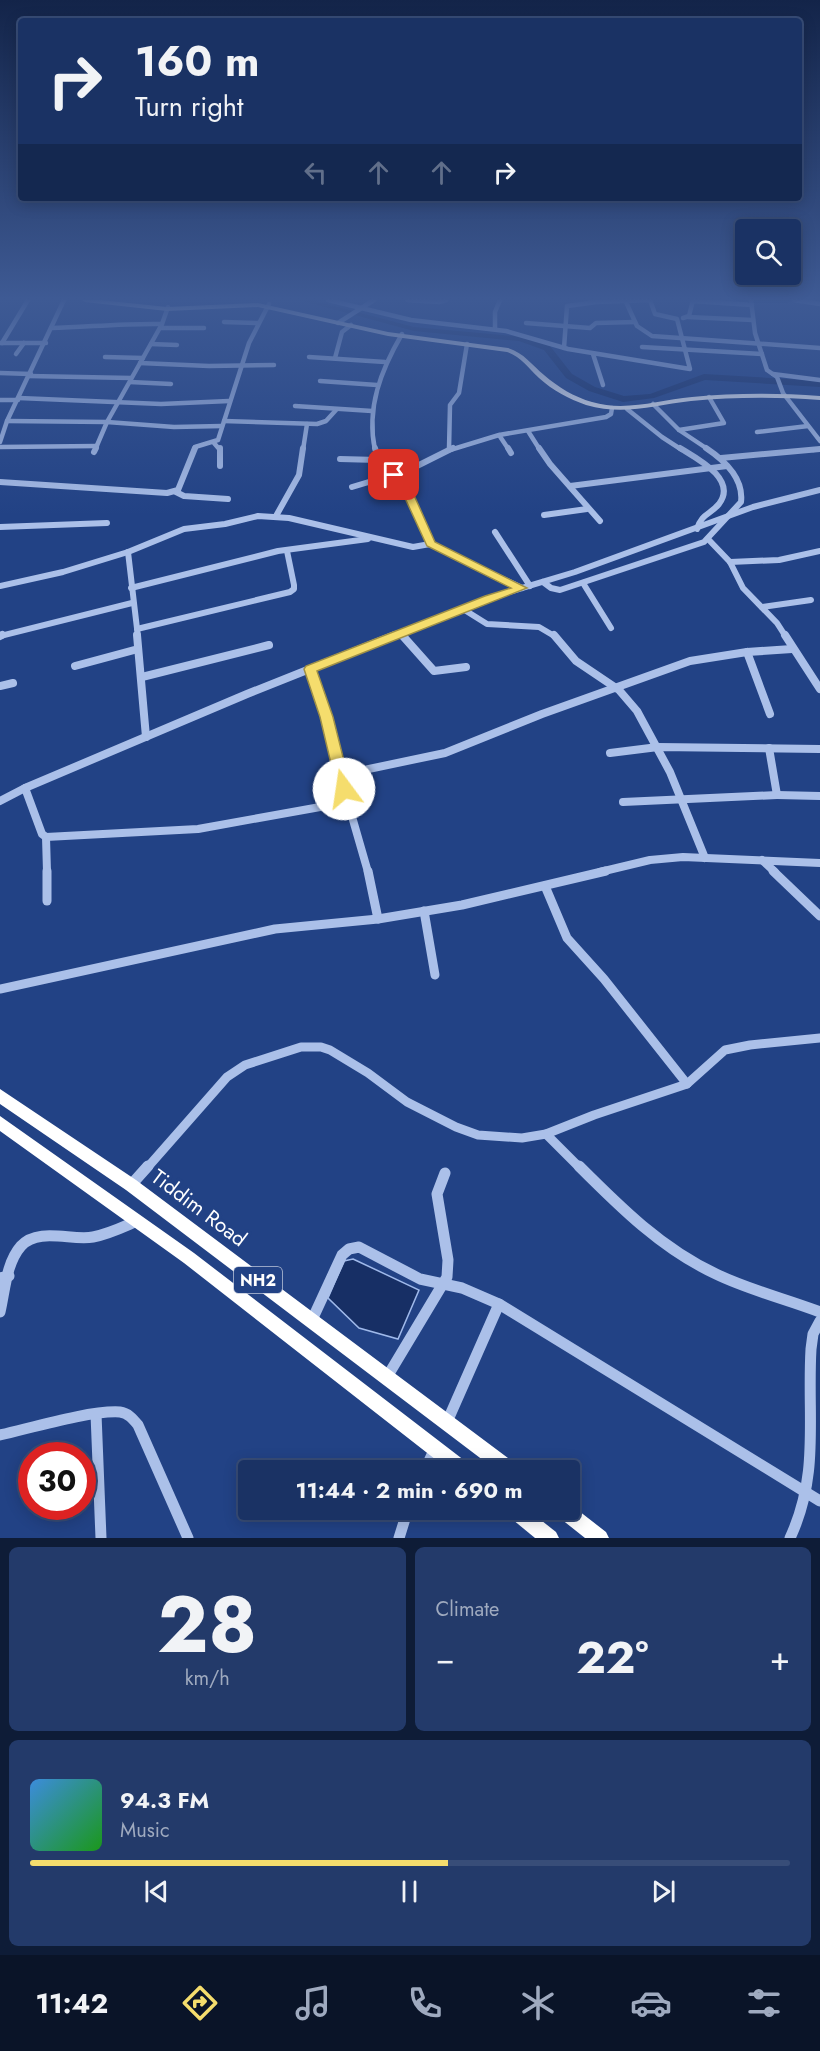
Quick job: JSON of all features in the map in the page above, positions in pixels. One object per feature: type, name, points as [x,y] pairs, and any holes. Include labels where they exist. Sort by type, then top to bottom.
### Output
[{"type":"highway","points":[[537,372],[555,387],[587,403],[612,408],[627,409],[681,400],[784,394]]},
{"type":"highway","points":[[544,372],[556,383],[590,400],[619,406],[655,405],[688,396],[784,394],[820,397]]},
{"type":"highway","name":"Tiddim Road","points":[[0,1096],[131,1185],[497,1460]]},
{"type":"highway","name":"NH2","points":[[0,1123],[189,1257],[450,1460]]},
{"type":"highway","points":[[527,1520],[550,1538]]},
{"type":"highway","points":[[576,1520],[600,1538]]},
{"type":"street","points":[[0,442],[3,427],[32,372]]},
{"type":"street","points":[[0,447],[96,449],[107,422],[135,372]]},
{"type":"street","points":[[176,492],[180,488],[195,447],[218,440],[240,372]]},
{"type":"street","points":[[382,372],[372,411],[378,460],[384,470],[404,484],[430,544]]},
{"type":"street","points":[[448,449],[450,405],[457,399],[461,372]]},
{"type":"street","points":[[599,372],[603,385]]},
{"type":"street","points":[[770,372],[775,375],[820,380]]},
{"type":"street","points":[[0,373],[171,384]]},
{"type":"street","points":[[775,375],[784,394],[820,441]]},
{"type":"street","points":[[320,381],[377,385]]},
{"type":"street","points":[[679,430],[724,423],[709,398]]},
{"type":"street","points":[[0,399],[166,404],[229,401]]},
{"type":"street","points":[[0,801],[25,788],[310,669],[464,609],[522,588],[546,585],[708,539],[741,502],[742,493],[739,482],[721,458],[679,430],[655,405]]},
{"type":"street","points":[[295,406],[372,411]]},
{"type":"street","points":[[352,487],[416,467],[448,449],[499,435],[606,417],[611,414],[612,408]]},
{"type":"street","points":[[627,409],[658,435],[712,468],[720,479],[723,493],[719,504],[698,522],[697,529]]},
{"type":"street","points":[[7,421],[107,422],[174,427],[223,424],[307,424],[326,421],[336,410]]},
{"type":"street","points":[[276,516],[298,475],[307,424]]},
{"type":"street","points":[[757,432],[820,429]]},
{"type":"street","points":[[528,431],[550,464],[587,509],[600,521]]},
{"type":"street","points":[[499,435],[511,453]]},
{"type":"street","points":[[214,443],[220,446],[220,466]]},
{"type":"street","points":[[721,458],[820,449]]},
{"type":"street","points":[[340,459],[378,460]]},
{"type":"street","points":[[570,486],[727,466]]},
{"type":"street","points":[[0,482],[176,492],[184,496],[228,499]]},
{"type":"street","points":[[546,585],[560,590],[582,584],[629,560],[732,514],[820,490]]},
{"type":"street","points":[[544,515],[587,509]]},
{"type":"street","points":[[0,586],[63,572],[128,552],[189,528],[225,524],[258,516],[276,516],[379,538],[413,548],[430,544],[522,588]]},
{"type":"street","points":[[0,527],[107,524]]},
{"type":"street","points":[[495,532],[530,586]]},
{"type":"street","points":[[131,588],[225,563],[328,541],[379,538]]},
{"type":"street","points":[[708,539],[730,562],[743,588],[762,607],[787,639],[792,650],[820,689]]},
{"type":"street","points":[[137,629],[290,592],[294,589],[294,585],[287,551]]},
{"type":"street","points":[[730,562],[779,560],[820,551]]},
{"type":"street","points":[[128,552],[142,677],[146,737]]},
{"type":"street","points":[[582,584],[611,628]]},
{"type":"street","points":[[762,607],[811,600]]},
{"type":"street","points":[[0,636],[132,603]]},
{"type":"street","points":[[464,609],[478,621],[488,625],[539,627],[547,630],[578,663],[616,687],[636,708],[658,747],[705,858]]},
{"type":"street","points":[[400,633],[434,671],[466,667]]},
{"type":"street","points":[[142,677],[269,645]]},
{"type":"street","points":[[75,666],[138,649]]},
{"type":"street","points":[[340,775],[445,753],[542,714],[690,661],[747,652],[792,650]]},
{"type":"street","points":[[747,652],[770,714]]},
{"type":"street","points":[[310,669],[327,717],[340,775],[365,858],[378,919]]},
{"type":"street","points":[[0,686],[13,683]]},
{"type":"street","points":[[610,753],[658,747],[820,749]]},
{"type":"street","points":[[769,748],[777,795]]},
{"type":"street","points":[[25,788],[42,834],[46,837],[198,829],[348,802]]},
{"type":"street","points":[[623,802],[777,795],[820,796]]},
{"type":"street","points":[[46,837],[47,902]]},
{"type":"street","points":[[0,989],[275,929],[378,919],[424,911],[650,861],[705,858],[820,863]]},
{"type":"street","points":[[762,860],[820,916]]},
{"type":"street","points":[[545,886],[567,938],[604,979],[687,1084]]},
{"type":"street","points":[[424,911],[435,975]]},
{"type":"street","points":[[131,1185],[227,1077],[245,1065],[301,1047],[314,1046],[330,1050],[407,1102],[478,1135],[522,1138],[546,1134],[582,1119],[687,1084],[725,1050],[750,1045],[820,1038]]},
{"type":"street","points":[[546,1134],[616,1202],[684,1257],[727,1279],[820,1312]]},
{"type":"street","points":[[387,1377],[445,1284],[448,1260],[437,1194],[445,1173]]},
{"type":"street","points":[[0,1312],[5,1277],[17,1252],[31,1238],[96,1237],[137,1221]]},
{"type":"street","points":[[312,1320],[342,1255],[354,1247],[359,1247],[420,1279],[477,1293],[499,1304],[814,1496]]},
{"type":"street","points":[[447,1422],[499,1304]]},
{"type":"street","points":[[790,1538],[814,1496],[810,1358],[813,1336],[820,1321]]},
{"type":"street","points":[[0,1435],[96,1414],[120,1412],[131,1416],[138,1425],[188,1538]]},
{"type":"street","points":[[96,1414],[101,1538]]},
{"type":"street","points":[[430,1460],[435,1448]]},
{"type":"street","points":[[399,1538],[405,1520]]},
{"type":"water","points":[[353,1259],[419,1290],[398,1339],[359,1328],[328,1298],[344,1261]]},
{"type":"waterway","points":[[566,372],[592,389],[623,399],[651,396],[704,377],[820,384]]},
{"type":"route","points":[[344,789],[327,717],[310,669],[489,598],[522,588],[430,544],[404,484],[394,475]]}]
